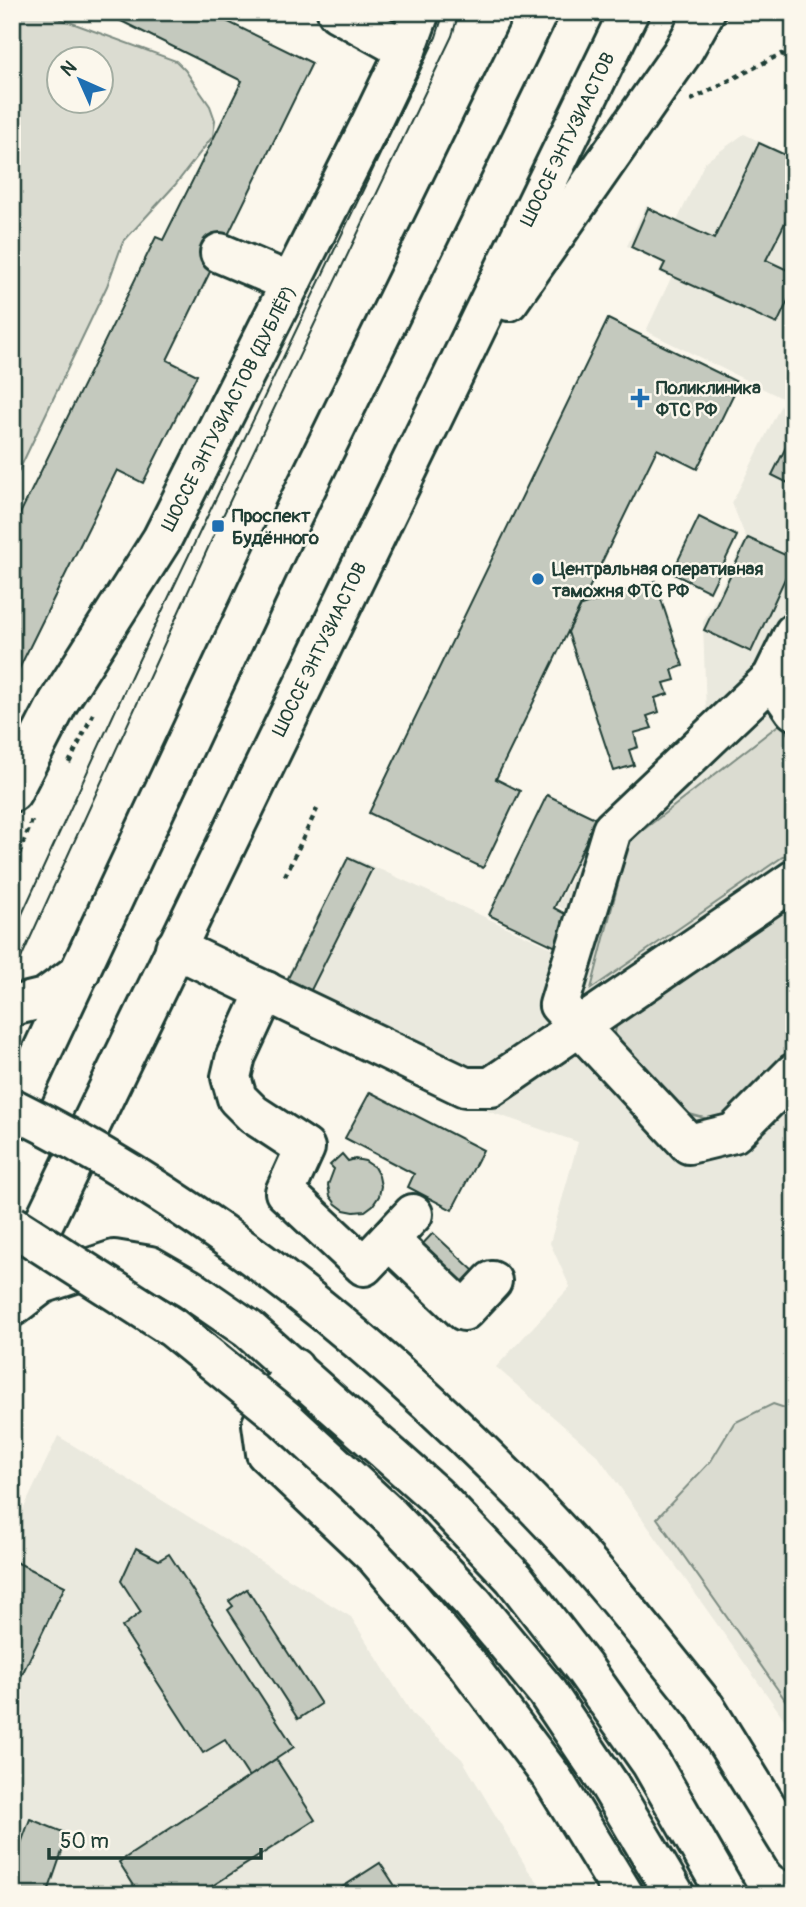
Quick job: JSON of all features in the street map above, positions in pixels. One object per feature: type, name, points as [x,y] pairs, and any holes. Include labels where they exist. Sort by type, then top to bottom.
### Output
[{"type":"main road","points":[[337,12],[407,50]]},
{"type":"main road","name":"ШОССЕ ЭНТУЗИАСТОВ (ДУБЛЁР)","points":[[12,792],[58,703],[162,539],[407,50],[420,12]]},
{"type":"main road","points":[[516,58],[518,12]]},
{"type":"main road","points":[[12,1116],[288,524],[538,12]]},
{"type":"main road","name":"ШОССЕ ЭНТУЗИАСТОВ","points":[[12,1288],[629,12]]},
{"type":"main road","points":[[443,394],[648,103],[682,53],[705,12]]},
{"type":"main road","points":[[219,253],[291,283]]},
{"type":"main road","points":[[794,633],[772,678],[612,830],[559,1005],[689,1144],[734,1133],[794,1073]]},
{"type":"main road","points":[[772,678],[794,710]]},
{"type":"main road","points":[[175,948],[465,1087],[491,1087],[794,880]]},
{"type":"main road","points":[[12,1006],[45,998],[80,972]]},
{"type":"main road","points":[[266,991],[236,1056],[231,1077],[237,1098],[253,1114],[305,1148],[285,1192],[364,1266],[401,1227],[464,1311],[492,1281]]},
{"type":"main road","points":[[12,1108],[63,1133],[188,1210],[295,1289],[387,1364],[530,1501],[624,1606],[705,1707],[794,1851]]},
{"type":"main road","points":[[12,1225],[173,1328],[285,1419],[391,1517],[473,1603],[546,1691],[610,1786],[675,1895]]},
{"type":"main road","points":[[12,1307],[42,1284],[114,1260],[150,1266],[190,1289],[248,1329],[435,1495],[514,1578],[583,1667],[650,1763],[727,1895]]},
{"type":"main road","points":[[294,1368],[262,1424],[266,1453],[376,1557],[467,1664],[551,1776],[624,1895]]},
{"type":"path","points":[[681,105],[781,54],[794,58]]},
{"type":"path","points":[[69,763],[93,714]]},
{"type":"path","points":[[285,876],[317,809]]},
{"type":"shaded area","points":[[42,12],[176,61],[210,106],[215,120],[213,136],[175,185],[123,242],[107,286],[12,485],[12,13]]},
{"type":"shaded area","points":[[744,134],[794,158],[794,1733],[598,1456],[496,1367],[570,1287],[550,1243],[578,1142],[455,1100],[283,984],[348,855],[559,951],[576,914],[557,906],[598,827],[706,714],[703,622],[746,538],[732,503],[784,399],[646,331],[671,278],[659,272],[662,262],[627,246],[646,206],[677,221],[705,162]]},
{"type":"shaded area","points":[[781,723],[794,744],[794,849],[591,989],[629,841]]},
{"type":"shaded area","points":[[794,888],[794,1045],[728,1113],[708,1119],[682,1112],[621,1045],[615,1033],[618,1016]]},
{"type":"shaded area","points":[[773,1404],[794,1411],[794,1698],[788,1704],[657,1518],[711,1461],[734,1423]]},
{"type":"shaded area","points":[[58,1436],[351,1617],[412,1714],[462,1759],[528,1870],[549,1895],[12,1895],[12,1533]]},
{"type":"building","points":[[103,12],[208,12],[312,63],[167,360],[197,375],[143,483],[117,470],[12,683],[12,557],[18,546],[12,543],[12,530],[156,237],[163,240],[242,81]]},
{"type":"building","points":[[759,143],[794,159],[794,205],[766,260],[794,273],[794,288],[777,324],[661,271],[665,263],[631,247],[648,208],[714,239]]},
{"type":"building","name":"Центральная оперативная таможня ФТС РФ","points":[[608,319],[739,383],[697,469],[657,449],[496,779],[520,791],[483,868],[369,813]]},
{"type":"building","points":[[794,431],[794,486],[772,475]]},
{"type":"building","points":[[699,517],[737,536],[710,592],[672,573]]},
{"type":"building","points":[[748,538],[794,559],[751,652],[704,630]]},
{"type":"building","points":[[655,581],[683,666],[672,670],[675,680],[664,683],[668,694],[655,698],[659,712],[647,716],[652,728],[634,733],[638,747],[629,750],[634,765],[614,771],[568,632],[581,606]]},
{"type":"building","points":[[547,795],[597,819],[554,908],[573,918],[558,948],[489,915]]},
{"type":"building","points":[[348,858],[372,869],[309,994],[286,982]]},
{"type":"building","points":[[370,1092],[483,1150],[452,1210],[408,1187],[414,1174],[345,1138]]},
{"type":"building","points":[[342,1154],[348,1161],[365,1161],[374,1167],[379,1176],[379,1196],[365,1211],[344,1210],[330,1196],[328,1185],[334,1169],[330,1165]]},
{"type":"building","points":[[433,1233],[474,1271],[458,1288],[417,1250]]},
{"type":"building","points":[[136,1548],[159,1560],[169,1554],[294,1747],[249,1777],[225,1740],[203,1753],[122,1627],[141,1612],[121,1581]]},
{"type":"building","points":[[12,1560],[65,1586],[12,1695]]},
{"type":"building","points":[[247,1589],[321,1704],[298,1719],[228,1610],[233,1606],[229,1601]]},
{"type":"building","points":[[276,1759],[315,1820],[198,1895],[140,1895],[119,1862]]},
{"type":"building","points":[[30,1819],[68,1834],[47,1895],[12,1895],[12,1868]]},
{"type":"building","points":[[380,1863],[401,1895],[330,1895]]},
{"type":"tram line","points":[[12,936],[134,670],[436,37],[444,12]]},
{"type":"tram line","points":[[12,978],[218,526],[452,36],[459,12]]},
{"type":"place","name":"Поликлиника ФТС РФ","points":[[640,398]]},
{"type":"place","name":"Проспект Будённого","points":[[218,526]]},
{"type":"place","name":"Центральная оперативная таможня ФТС РФ","points":[[538,579]]}]
